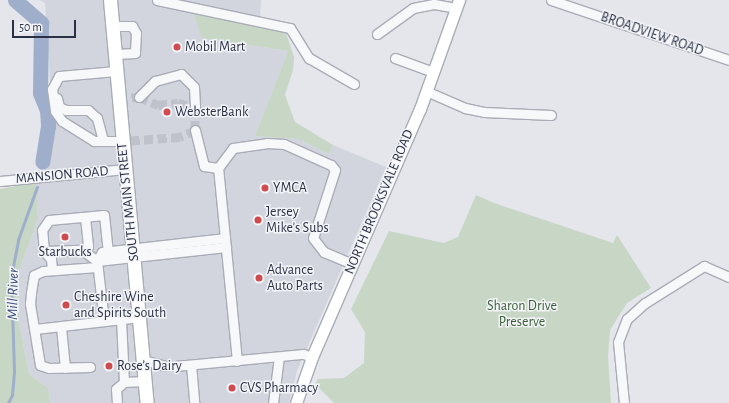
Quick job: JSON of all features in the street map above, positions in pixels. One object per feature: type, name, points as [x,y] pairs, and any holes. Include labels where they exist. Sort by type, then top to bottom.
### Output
[{"type":"highway","name":"SOUTH MAIN STREET","points":[[110,0],[147,403]]},
{"type":"main road","name":"NORTH BROOKSVALE ROAD","points":[[296,403],[312,357],[426,91],[458,4]]},
{"type":"street","points":[[157,0],[182,3],[290,28],[309,58],[354,84]]},
{"type":"street","name":"BROADVIEW ROAD","points":[[551,0],[729,60]]},
{"type":"street","points":[[378,34],[413,8],[434,4],[458,4]]},
{"type":"street","points":[[113,26],[132,26],[136,33],[135,53],[115,54]]},
{"type":"street","points":[[395,58],[433,72]]},
{"type":"street","points":[[116,71],[59,76],[54,81],[52,89],[55,111],[62,121],[94,141],[122,141]]},
{"type":"street","points":[[139,97],[155,80],[181,74],[194,87],[195,106]]},
{"type":"street","points":[[54,81],[59,107],[88,110],[98,118],[103,140]]},
{"type":"street","points":[[426,91],[465,108],[484,112],[551,115]]},
{"type":"street","points":[[195,130],[204,166],[218,168]]},
{"type":"street","points":[[237,361],[218,168],[233,148],[267,143],[284,144],[331,165],[335,170],[313,238],[324,252],[352,264]]},
{"type":"street","name":"MANSION ROAD","points":[[0,180],[125,169]]},
{"type":"street","points":[[52,270],[51,259],[44,251],[42,230],[49,220],[104,215],[108,251]]},
{"type":"street","points":[[85,216],[88,246],[86,252]]},
{"type":"street","points":[[104,321],[97,264],[102,252],[133,252],[225,242]]},
{"type":"street","points":[[44,251],[82,250],[86,252],[97,264]]},
{"type":"street","points":[[90,367],[49,368],[40,365],[30,304],[34,275],[52,270],[97,264],[133,252]]},
{"type":"street","points":[[624,403],[618,342],[627,319],[645,304],[704,266],[729,276]]},
{"type":"street","points":[[35,329],[140,317]]},
{"type":"street","points":[[121,319],[124,382]]},
{"type":"street","points":[[61,327],[65,368]]},
{"type":"street","points":[[143,360],[165,366],[175,366],[303,354],[312,357]]},
{"type":"street","points":[[273,403],[280,357]]},
{"type":"street","points":[[191,365],[194,403]]},
{"type":"street","points":[[117,403],[116,389],[124,382],[145,381]]},
{"type":"shaded area","points":[[39,0],[261,0],[260,17],[202,38],[288,51],[255,136],[298,139],[329,154],[333,145],[386,167],[297,371],[289,403],[50,403],[48,388],[29,374],[19,323],[20,268],[38,219],[36,182],[53,129],[45,3]]},
{"type":"green space","points":[[193,12],[285,30],[294,57],[293,70],[285,95],[295,122],[333,145],[329,154],[298,139],[255,136],[288,51],[202,38]]},
{"type":"green space","points":[[36,182],[38,219],[20,268],[19,323],[29,374],[48,388],[50,403],[0,403],[0,189]]},
{"type":"green space","name":"Sharon Drive Preserve","points":[[476,195],[494,203],[613,243],[617,235],[651,288],[627,303],[610,330],[608,356],[611,403],[334,403],[315,384],[318,379],[344,378],[364,363],[365,332],[351,309],[389,231],[444,243],[458,237]]},
{"type":"waterway","name":"Mill River","points":[[15,0],[41,23],[40,93],[47,110],[48,126],[42,162]]},
{"type":"waterway","name":"Mill River","points":[[8,403],[12,395],[14,372],[11,277],[18,240],[37,187]]},
{"type":"tunnel","points":[[118,98],[139,97],[158,105],[178,103],[195,107],[195,130],[180,137],[122,141]]},
{"type":"place","name":"Mobil Mart","points":[[177,47]]},
{"type":"place","name":"WebsterBank","points":[[167,112]]},
{"type":"place","name":"YMCA","points":[[265,188]]},
{"type":"place","name":"Jersey Mike's Subs","points":[[258,220]]},
{"type":"place","name":"Starbucks","points":[[65,237]]},
{"type":"place","name":"Advance Auto Parts","points":[[259,278]]},
{"type":"place","name":"Cheshire Wine and Spirits South","points":[[66,305]]},
{"type":"place","name":"Rose’s Dairy","points":[[109,366]]},
{"type":"place","name":"CVS Pharmacy","points":[[232,388]]}]
